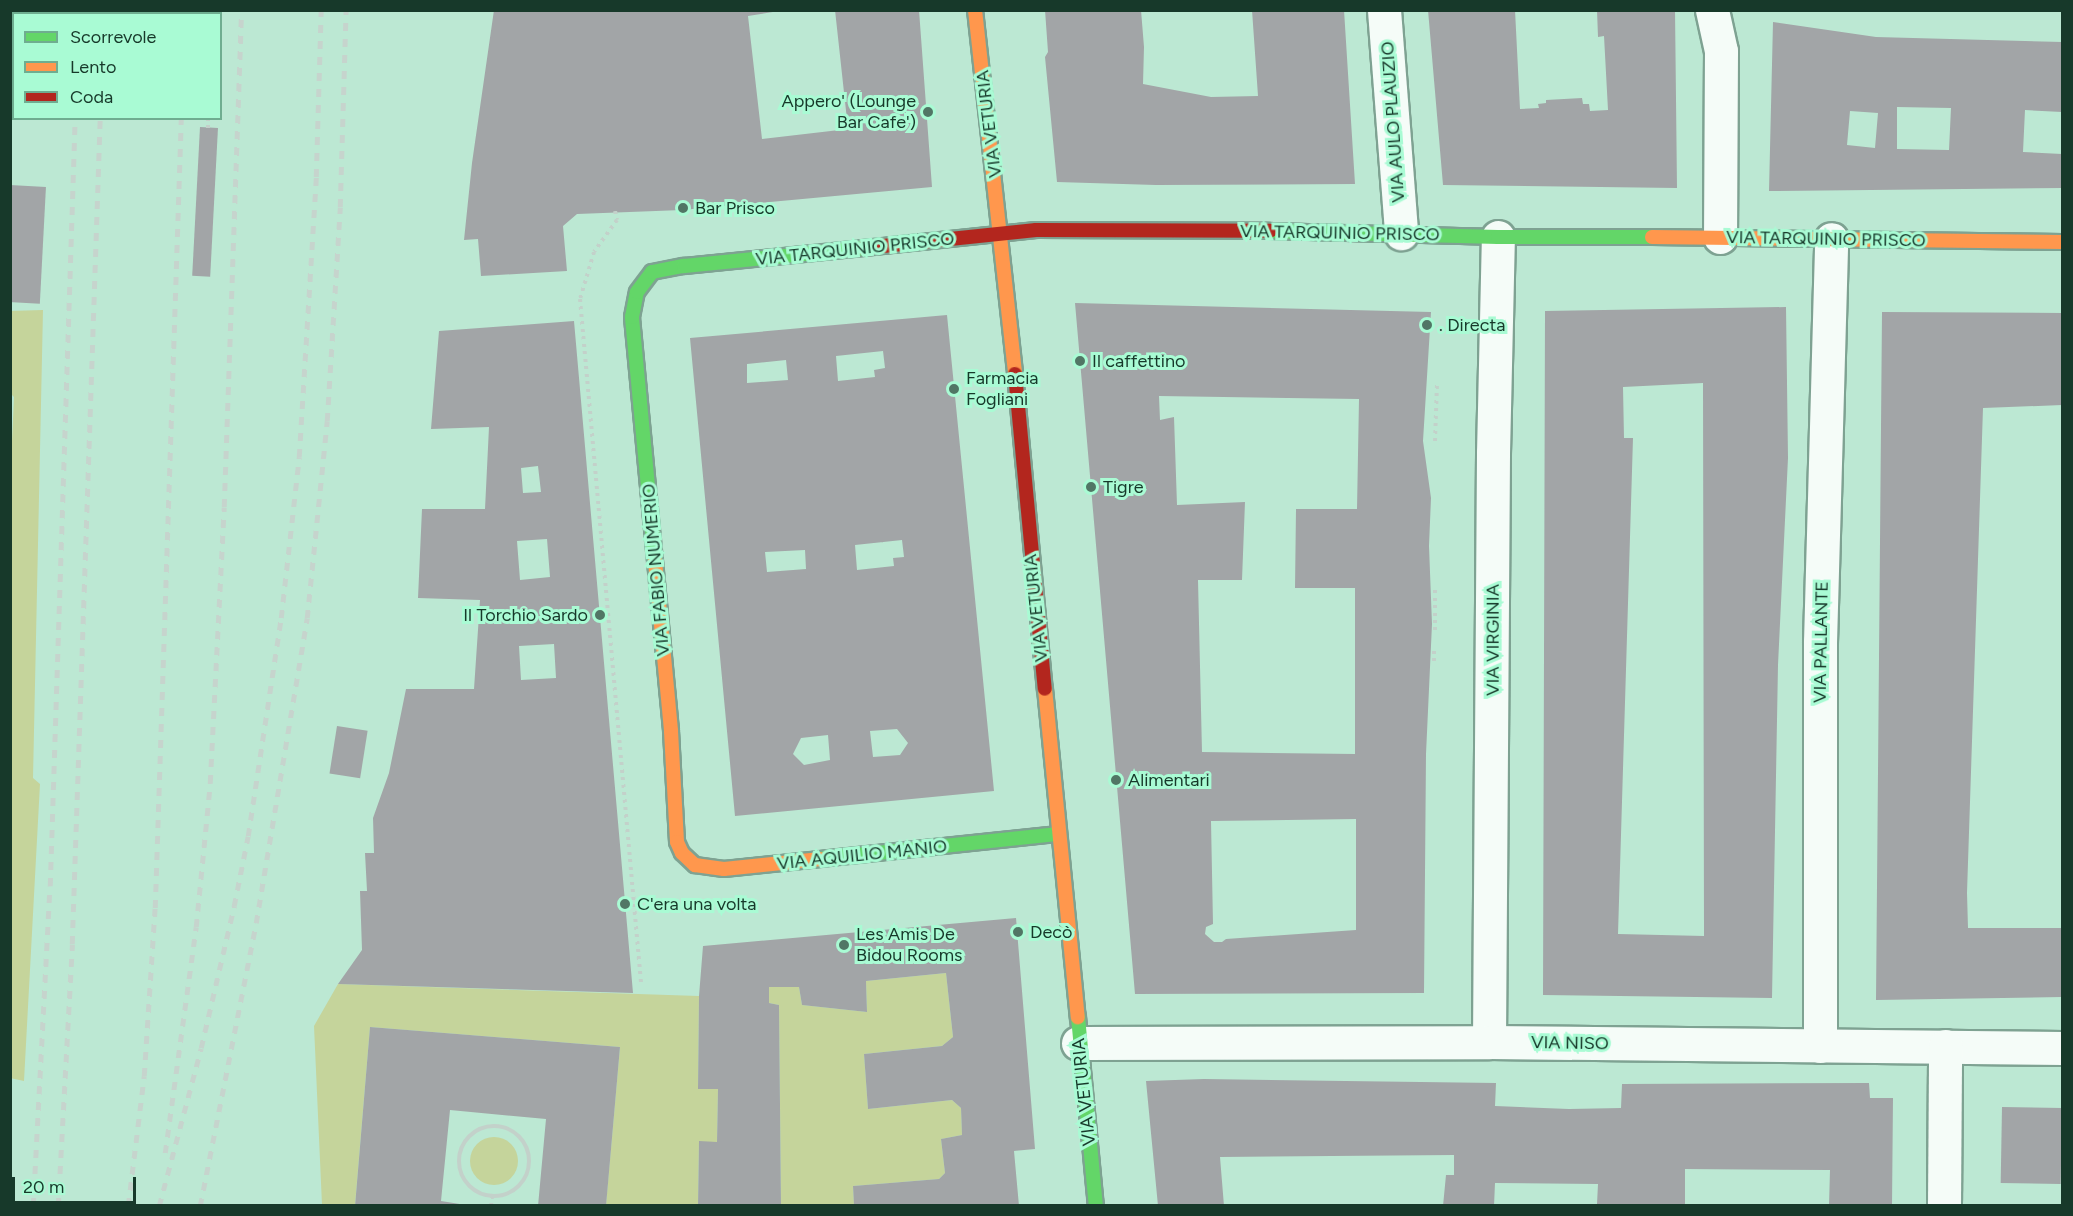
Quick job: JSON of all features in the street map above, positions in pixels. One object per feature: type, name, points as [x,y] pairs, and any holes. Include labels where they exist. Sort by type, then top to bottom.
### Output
[{"type":"street","name":"VIA VETURIA","points":[[975,10],[1001,235],[1078,1043],[1096,1206]]},
{"type":"street","name":"VIA AULO PLAUZIO","points":[[1384,10],[1401,233]]},
{"type":"street","points":[[1712,10],[1721,51],[1720,237]]},
{"type":"street","name":"VIA TARQUINIO PRISCO","points":[[634,298],[646,277],[659,269],[1036,230],[2062,242]]},
{"type":"street","name":"VIA VIRGINIA","points":[[1489,1042],[1493,453],[1498,237]]},
{"type":"street","name":"VIA PALLANTE","points":[[1820,1046],[1820,642],[1831,238]]},
{"type":"street","name":"VIA FABIO NUMERIO","points":[[634,298],[634,345],[671,731],[677,842]]},
{"type":"street","name":"VIA AQUILIO MANIO","points":[[677,842],[682,853],[695,865],[724,869],[1059,834]]},
{"type":"street","name":"VIA NISO","points":[[1078,1043],[1489,1042],[2062,1048]]},
{"type":"street","points":[[1944,1206],[1945,1046]]},
{"type":"path","points":[[208,120],[208,128]]},
{"type":"path","points":[[615,212],[617,220],[594,252],[580,299],[641,982]]},
{"type":"path","points":[[1435,441],[1437,385]]},
{"type":"path","points":[[1435,590],[1435,630]]},
{"type":"path","points":[[1434,646],[1434,661]]},
{"type":"path","points":[[493,1125],[506,1127],[518,1135],[527,1145],[530,1160],[528,1172],[520,1185],[509,1194],[492,1197],[470,1187],[461,1176],[458,1162],[460,1150],[468,1136],[479,1129],[493,1125]]},
{"type":"path","points":[[491,1206],[492,1197]]},
{"type":"green space","points":[[43,310],[33,778],[40,784],[24,1081],[10,1078],[10,485],[14,397],[10,393],[10,311]]},
{"type":"green space","points":[[946,973],[953,1037],[942,1046],[864,1054],[868,1109],[952,1100],[961,1108],[962,1135],[941,1139],[945,1173],[939,1179],[853,1186],[854,1205],[781,1205],[779,1005],[769,1003],[769,987],[799,987],[802,1005],[867,1012],[866,981]]},
{"type":"green space","points":[[338,984],[699,996],[698,1089],[718,1089],[717,1142],[699,1142],[698,1205],[606,1205],[620,1047],[370,1027],[355,1205],[322,1205],[314,1026]]},
{"type":"green space","points":[[489,1137],[499,1137],[511,1144],[518,1156],[518,1166],[511,1178],[499,1185],[489,1185],[474,1174],[470,1166],[470,1156],[481,1141]]},
{"type":"building","points":[[494,10],[785,10],[748,16],[762,139],[848,129],[835,10],[919,10],[932,187],[682,210],[577,214],[563,226],[567,271],[481,276],[478,239],[464,240],[472,163]]},
{"type":"building","points":[[1045,10],[1141,10],[1144,47],[1143,84],[1211,97],[1258,96],[1252,10],[1344,10],[1355,184],[1156,185],[1057,182],[1045,57],[1048,52]]},
{"type":"building","points":[[1428,10],[1515,10],[1520,109],[1539,108],[1538,104],[1546,103],[1546,100],[1582,98],[1583,104],[1589,104],[1590,111],[1608,110],[1604,36],[1598,37],[1597,10],[1675,10],[1677,188],[1443,185]]},
{"type":"building","points":[[1773,22],[1876,37],[2062,42],[2062,112],[2025,110],[2023,152],[2062,154],[2062,188],[1769,191]],"holes":[[[1897,107],[1951,108],[1949,150],[1897,149]],[[1850,111],[1878,113],[1875,148],[1847,145]]]},
{"type":"building","points":[[200,127],[218,128],[210,277],[192,276]]},
{"type":"building","points":[[10,185],[46,187],[40,304],[10,302]]},
{"type":"building","points":[[1075,303],[1431,312],[1423,441],[1431,498],[1429,546],[1432,624],[1426,754],[1424,993],[1135,994]],"holes":[[[1159,396],[1359,399],[1357,509],[1296,509],[1295,588],[1355,588],[1355,754],[1202,752],[1198,580],[1242,580],[1245,502],[1177,505],[1174,417],[1160,420]],[[1356,819],[1356,930],[1226,939],[1222,942],[1214,942],[1205,934],[1206,927],[1213,924],[1211,821]]]},
{"type":"building","points":[[1786,307],[1788,458],[1778,665],[1772,998],[1543,995],[1545,311]],"holes":[[[1703,383],[1704,936],[1618,934],[1633,438],[1624,438],[1623,387]]]},
{"type":"building","points":[[1882,312],[2062,313],[2062,405],[1983,408],[1967,893],[1968,928],[2062,928],[2062,997],[1876,1000]]},
{"type":"building","points":[[947,315],[994,791],[735,816],[690,338]],"holes":[[[883,351],[885,368],[874,370],[875,377],[838,381],[836,356]],[[786,360],[788,380],[747,383],[747,364]],[[902,540],[904,557],[893,558],[894,566],[857,570],[855,545]],[[805,550],[806,569],[767,572],[765,552]],[[897,729],[908,743],[900,755],[873,757],[870,731]],[[828,735],[830,760],[804,765],[793,754],[801,738]]]},
{"type":"building","points":[[574,321],[633,993],[338,984],[362,950],[360,891],[367,891],[365,853],[374,853],[373,818],[389,773],[406,689],[474,689],[480,600],[418,598],[422,509],[485,509],[489,427],[431,429],[439,331]],"holes":[[[538,466],[541,492],[523,493],[521,468]],[[547,539],[550,577],[520,580],[517,541]],[[554,644],[556,678],[521,680],[519,646]]]},
{"type":"building","points":[[337,726],[368,731],[360,778],[329,773]]},
{"type":"building","points":[[1016,918],[1035,1149],[1014,1151],[1019,1206],[854,1206],[853,1186],[939,1179],[945,1173],[941,1139],[962,1135],[961,1108],[952,1100],[868,1109],[864,1054],[942,1046],[953,1037],[946,973],[866,981],[867,1012],[802,1005],[799,987],[769,987],[769,1003],[779,1005],[781,1206],[698,1206],[699,1141],[717,1142],[718,1089],[698,1089],[699,996],[703,946]]},
{"type":"building","points":[[370,1027],[620,1047],[606,1206],[538,1206],[546,1119],[450,1110],[441,1201],[472,1206],[355,1206]]},
{"type":"building","points":[[1204,1079],[1496,1083],[1495,1106],[1569,1109],[1621,1108],[1622,1084],[1869,1083],[1870,1098],[1893,1098],[1892,1206],[1829,1206],[1830,1170],[1685,1169],[1685,1206],[1597,1204],[1598,1184],[1495,1183],[1494,1206],[1443,1206],[1446,1175],[1454,1175],[1454,1155],[1220,1157],[1224,1206],[1158,1206],[1146,1081]]},
{"type":"building","points":[[2002,1107],[2062,1108],[2061,1184],[2001,1183]]},
{"type":"railway","points":[[165,1153],[196,927],[210,783],[224,507],[241,10]]},
{"type":"railway","points":[[159,1206],[201,1048],[234,906],[248,836],[281,618],[299,457],[316,177],[321,10]]},
{"type":"railway","points":[[200,1206],[256,923],[307,618],[327,421],[340,207],[346,10]]},
{"type":"railway","points":[[33,1206],[50,886],[75,120]]},
{"type":"railway","points":[[58,1206],[72,944],[100,120]]},
{"type":"railway","points":[[128,1206],[144,1076],[155,908],[181,120]]},
{"type":"traffic: fast","points":[[1270,231],[1498,237],[1652,237]]},
{"type":"traffic: fast","points":[[655,561],[632,317],[637,292],[652,272],[684,266],[864,248]]},
{"type":"traffic: fast","points":[[820,859],[1059,834]]},
{"type":"traffic: fast","points":[[1078,1017],[1096,1206]]},
{"type":"traffic: slow","points":[[975,10],[1015,374]]},
{"type":"traffic: slow","points":[[1652,237],[2062,242]]},
{"type":"traffic: slow","points":[[655,561],[671,731],[677,842],[682,853],[695,865],[724,869],[820,859]]},
{"type":"traffic: slow","points":[[1045,689],[1078,1017]]},
{"type":"traffic: jam","points":[[864,248],[1036,230],[1270,231]]},
{"type":"traffic: jam","points":[[1015,374],[1045,689]]},
{"type":"place","name":"Appero' (Lounge Bar Cafe')","points":[[928,112]]},
{"type":"place","name":"Bar Prisco","points":[[683,208]]},
{"type":"place","name":". Directa","points":[[1427,325]]},
{"type":"place","name":"Il caffettino","points":[[1080,361]]},
{"type":"place","name":"Farmacia Fogliani","points":[[954,389]]},
{"type":"place","name":"Tigre","points":[[1091,487]]},
{"type":"place","name":"Il Torchio Sardo","points":[[600,615]]},
{"type":"place","name":"Alimentari","points":[[1116,780]]},
{"type":"place","name":"C'era una volta","points":[[625,904]]},
{"type":"place","name":"Decò","points":[[1018,932]]},
{"type":"place","name":"Les Amis De Bidou Rooms","points":[[844,945]]}]
